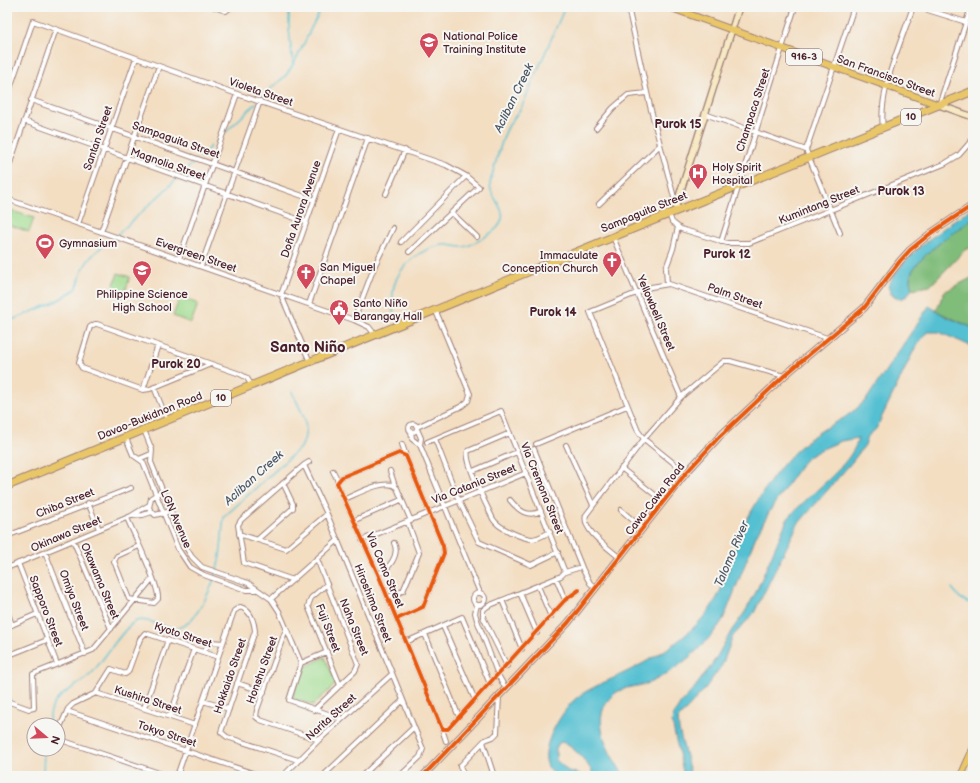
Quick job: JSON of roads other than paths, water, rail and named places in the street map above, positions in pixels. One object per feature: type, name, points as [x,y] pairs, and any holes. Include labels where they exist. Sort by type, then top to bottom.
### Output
[{"type":"highway","name":"Sampaguita Street","points":[[435,310],[669,214],[677,208],[738,186],[808,154],[883,128],[973,91]]},
{"type":"highway","name":"Davao-Bukidnon Road","points":[[7,486],[435,310]]},
{"type":"main road","name":"San Francisco Street","points":[[669,7],[731,31],[939,105]]},
{"type":"main road","points":[[961,776],[973,749]]},
{"type":"street","points":[[214,7],[226,11],[232,7]]},
{"type":"street","points":[[628,7],[647,93],[677,208]]},
{"type":"street","points":[[677,208],[704,114],[739,7]]},
{"type":"street","name":"Champaca Street","points":[[721,242],[795,7]]},
{"type":"street","points":[[840,233],[808,154],[854,7]]},
{"type":"street","points":[[883,128],[882,104],[886,87],[913,7]]},
{"type":"street","points":[[918,7],[966,22]]},
{"type":"street","points":[[971,7],[939,105],[973,117]]},
{"type":"street","name":"Violeta Street","points":[[7,97],[33,21],[237,94],[446,165],[466,176],[478,187],[452,213]]},
{"type":"street","points":[[7,172],[56,29]]},
{"type":"street","name":"Santan Street","points":[[78,224],[136,58]]},
{"type":"street","points":[[101,232],[159,66]]},
{"type":"street","points":[[596,128],[613,108],[628,95],[647,93]]},
{"type":"street","points":[[179,259],[237,94]]},
{"type":"street","name":"Sampaguita Street","points":[[31,100],[314,200]]},
{"type":"street","points":[[201,266],[260,101]]},
{"type":"street","points":[[704,114],[755,132],[808,154]]},
{"type":"street","name":"Magnolia Street","points":[[24,121],[126,159],[306,222]]},
{"type":"street","name":"Doña Aurora Avenue","points":[[281,295],[339,129]]},
{"type":"street","points":[[309,304],[368,138]]},
{"type":"street","name":"Kumintang Street","points":[[678,227],[721,242],[734,244],[749,243],[944,164],[959,154],[973,139]]},
{"type":"street","points":[[599,204],[660,145]]},
{"type":"street","points":[[386,194],[405,150]]},
{"type":"street","points":[[401,242],[466,176]]},
{"type":"street","name":"Evergreen Street","points":[[7,200],[354,320],[368,326],[375,334]]},
{"type":"street","name":"Cawa-Cawa Road","points":[[423,776],[568,623],[686,473],[719,436],[826,338],[864,308],[910,250],[931,233],[973,205]]},
{"type":"street","points":[[409,252],[452,213],[477,237]]},
{"type":"street","points":[[667,284],[666,268],[673,249],[678,227],[672,222],[669,214]]},
{"type":"street","points":[[354,320],[375,265],[393,228]]},
{"type":"street","name":"Yellowbell Street","points":[[613,237],[681,397]]},
{"type":"street","name":"Palm Street","points":[[628,406],[590,312],[655,286],[674,284],[826,338]]},
{"type":"street","points":[[281,295],[310,362]]},
{"type":"street","points":[[411,431],[462,406],[468,401],[470,394],[435,310]]},
{"type":"street","points":[[212,364],[143,390],[80,367],[79,361],[90,327],[97,324],[244,375],[252,386]]},
{"type":"street","points":[[143,390],[158,345]]},
{"type":"street","points":[[620,558],[586,526],[586,515],[644,439],[681,397],[724,361],[730,361],[784,376]]},
{"type":"street","points":[[154,387],[168,420]]},
{"type":"street","points":[[536,444],[628,406],[638,431],[644,439],[686,473]]},
{"type":"street","name":"Via Cremona Street","points":[[435,439],[501,411],[565,572]]},
{"type":"street","points":[[420,445],[412,439],[409,428],[411,424],[415,424],[417,428],[421,438],[420,445],[480,593],[484,596],[485,601],[482,605],[477,605]]},
{"type":"street","name":"LGN Avenue","points":[[144,430],[151,448],[151,462],[188,552],[199,565],[244,581],[271,599]]},
{"type":"street","points":[[510,433],[468,451],[467,456],[481,492],[493,519],[501,527],[533,539],[550,532]]},
{"type":"street","name":"LGN Avenue","points":[[126,438],[133,455],[143,462],[177,545],[186,562],[195,571],[204,575],[242,588],[256,590]]},
{"type":"street","points":[[427,442],[435,439],[459,501],[479,542],[531,565],[558,552]]},
{"type":"street","points":[[397,619],[423,607],[443,556],[443,546],[428,513],[402,444]]},
{"type":"street","points":[[566,445],[593,505]]},
{"type":"street","points":[[534,449],[583,570],[590,583],[596,589]]},
{"type":"street","points":[[473,471],[517,452]]},
{"type":"street","points":[[338,482],[342,477],[399,453],[407,458]]},
{"type":"street","points":[[138,459],[151,454]]},
{"type":"street","points":[[293,580],[244,563],[238,525],[241,520],[309,462]]},
{"type":"street","name":"Hiroshima Street","points":[[304,465],[338,540],[402,702],[423,749],[420,757],[400,776]]},
{"type":"street","points":[[621,468],[664,502]]},
{"type":"street","name":"Via Como Street","points":[[333,471],[388,597],[443,729],[446,741]]},
{"type":"street","points":[[388,597],[403,591],[419,557],[402,500],[390,471]]},
{"type":"street","name":"Via Catania Street","points":[[362,540],[526,473]]},
{"type":"street","points":[[258,539],[293,508],[293,504],[283,483]]},
{"type":"street","points":[[345,499],[385,483],[395,486]]},
{"type":"street","name":"Chiba Street","points":[[7,536],[88,503],[131,488]]},
{"type":"street","points":[[162,491],[151,498],[149,505],[152,512],[155,515],[164,514],[171,511]]},
{"type":"street","points":[[354,520],[402,500]]},
{"type":"street","points":[[510,500],[517,508],[526,513],[534,514],[541,511]]},
{"type":"street","points":[[88,503],[99,529]]},
{"type":"street","points":[[129,517],[149,505]]},
{"type":"street","points":[[621,510],[643,529]]},
{"type":"street","points":[[129,517],[152,512]]},
{"type":"street","points":[[239,534],[286,549],[327,514]]},
{"type":"street","points":[[129,517],[158,594],[157,600],[151,603],[134,601],[127,597],[114,561],[117,556],[139,546]]},
{"type":"street","name":"Okinawa Street","points":[[7,568],[129,517]]},
{"type":"street","name":"Okawama Street","points":[[73,540],[111,630]]},
{"type":"street","points":[[338,540],[271,599],[301,663],[289,700],[342,719]]},
{"type":"street","points":[[177,545],[184,542]]},
{"type":"street","points":[[378,574],[389,568],[396,550],[394,542]]},
{"type":"street","name":"Omiya Street","points":[[45,552],[86,654]]},
{"type":"street","name":"Naha Street","points":[[314,710],[358,668],[358,660],[317,559]]},
{"type":"street","name":"Sapporo Street","points":[[18,563],[57,664]]},
{"type":"street","points":[[195,571],[199,565]]},
{"type":"street","points":[[507,666],[483,617],[483,610],[488,606],[563,575],[565,572],[578,568]]},
{"type":"street","points":[[556,578],[565,600]]},
{"type":"street","points":[[7,690],[8,702],[29,709],[34,708],[32,675],[35,672],[86,654],[97,646],[152,579]]},
{"type":"street","name":"Fuji Street","points":[[327,584],[311,598],[308,606],[340,685]]},
{"type":"street","points":[[538,586],[551,617]]},
{"type":"street","points":[[443,729],[448,729],[537,633],[565,600],[579,590]]},
{"type":"street","points":[[480,593],[476,594],[473,598],[477,605],[477,620],[498,675],[506,689]]},
{"type":"street","points":[[520,593],[537,633]]},
{"type":"street","points":[[502,600],[522,649]]},
{"type":"street","name":"Hokkaido Street","points":[[223,643],[234,611],[240,606],[245,608],[251,614],[255,631],[228,709],[222,728],[222,734],[298,760]]},
{"type":"street","points":[[7,611],[12,625]]},
{"type":"street","points":[[7,627],[37,614]]},
{"type":"street","points":[[406,642],[462,617],[490,684]]},
{"type":"street","points":[[443,626],[475,700]]},
{"type":"street","name":"Honshu Street","points":[[286,629],[257,710],[256,717],[260,720],[319,740]]},
{"type":"street","name":"Kyoto Street","points":[[96,693],[111,669],[125,674],[128,672],[143,634],[147,633],[218,657]]},
{"type":"street","points":[[425,634],[459,717]]},
{"type":"street","points":[[7,656],[47,640]]},
{"type":"street","points":[[144,708],[168,640]]},
{"type":"street","points":[[178,776],[223,643],[212,642],[203,652]]},
{"type":"street","points":[[170,716],[194,649]]},
{"type":"street","points":[[301,663],[327,652]]},
{"type":"street","name":"Narita Street","points":[[283,776],[319,740],[392,674]]},
{"type":"street","points":[[238,683],[264,692]]},
{"type":"street","points":[[64,717],[66,711],[73,704],[96,693]]},
{"type":"street","name":"Kushira Street","points":[[96,693],[195,725]]},
{"type":"street","points":[[464,776],[460,766],[483,742],[497,734],[499,697]]},
{"type":"street","points":[[203,701],[228,709]]},
{"type":"street","points":[[323,776],[402,702]]},
{"type":"street","name":"Tokyo Street","points":[[66,711],[261,776]]},
{"type":"street","points":[[362,776],[413,728]]},
{"type":"street","points":[[66,741],[168,776]]},
{"type":"street","points":[[483,742],[494,776]]},
{"type":"water","points":[[973,207],[973,218],[929,252],[915,267],[910,278],[912,289],[907,296],[900,299],[891,294],[888,286],[905,262],[926,242]]},
{"type":"water","points":[[929,306],[945,316],[973,328],[973,347],[939,332],[927,332],[915,348],[876,429],[868,436],[865,445],[852,462],[798,524],[754,613],[733,636],[722,665],[704,690],[678,719],[679,730],[691,776],[684,776],[672,722],[674,714],[715,660],[732,630],[745,612],[756,592],[787,520],[838,470],[854,449],[858,438],[841,441],[820,450],[808,457],[801,465],[772,507],[756,536],[724,618],[709,638],[691,656],[660,678],[649,683],[618,691],[606,703],[602,713],[601,724],[603,736],[613,758],[625,776],[592,776],[592,771],[583,758],[575,750],[562,742],[559,743],[556,748],[556,760],[568,771],[586,776],[566,777],[556,775],[549,768],[546,759],[547,749],[555,727],[567,708],[573,701],[589,690],[642,664],[665,650],[687,634],[697,624],[706,614],[719,593],[740,534],[768,484],[797,449],[825,429],[841,420],[866,400]]},
{"type":"waterway","points":[[289,7],[289,29],[293,65]]},
{"type":"waterway","points":[[260,99],[289,71],[323,7]]},
{"type":"waterway","name":"Acliban Creek","points":[[394,319],[392,298],[393,290],[397,278],[406,264],[419,254],[434,247],[442,245],[463,247],[471,245],[497,228],[501,221],[501,209],[490,186],[503,138],[511,121],[523,104],[565,7]]},
{"type":"waterway","points":[[226,132],[256,103]]},
{"type":"waterway","points":[[216,142],[220,138]]},
{"type":"waterway","points":[[200,157],[211,146]]},
{"type":"waterway","points":[[181,175],[195,161]]},
{"type":"waterway","points":[[117,235],[177,179]]},
{"type":"waterway","points":[[7,322],[55,302],[76,289],[82,271],[88,261],[100,248],[113,238]]},
{"type":"waterway","name":"Acliban Creek","points":[[50,717],[55,702],[63,694],[91,674],[119,637],[131,624],[142,620],[176,628],[189,622],[195,615],[205,600],[216,573],[220,556],[224,517],[302,446],[306,431],[304,418],[292,392]]},
{"type":"waterway","points":[[952,588],[960,598],[973,605]]},
{"type":"waterway","name":"Acliban Creek","points":[[43,776],[44,757]]},
{"type":"place","name":"National Police Training Institute","points":[[429,59]]},
{"type":"place","name":"Holy Spirit Hospital","points":[[698,190]]},
{"type":"place","name":"Gymnasium","points":[[45,260]]},
{"type":"place","name":"Immaculate Conception Church","points":[[612,278]]},
{"type":"place","name":"Philippine Science High School","points":[[142,287]]},
{"type":"place","name":"San Miguel Chapel","points":[[306,290]]},
{"type":"place","name":"Santo Niño Barangay Hall","points":[[339,326]]},
{"type":"district","name":"Purok 15","points":[[678,124]]},
{"type":"district","name":"Purok 13","points":[[901,191]]},
{"type":"district","name":"Purok 12","points":[[727,254]]},
{"type":"district","name":"Purok 14","points":[[553,312]]},
{"type":"district","name":"Santo Niño","points":[[308,347]]},
{"type":"district","name":"Purok 20","points":[[176,364]]},
{"type":"water label","name":"Talomo River","points":[[732,554]]}]
